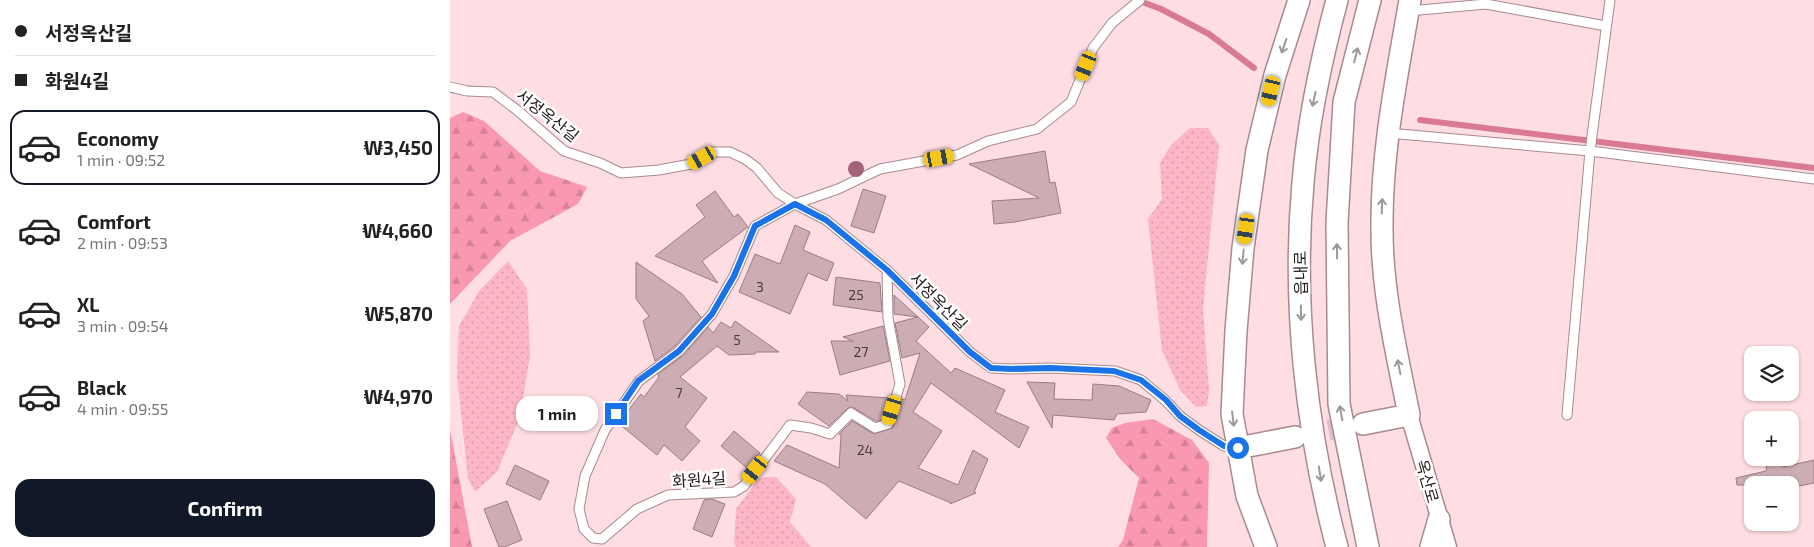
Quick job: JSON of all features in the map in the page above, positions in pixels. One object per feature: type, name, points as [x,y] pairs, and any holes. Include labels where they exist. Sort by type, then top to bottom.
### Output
[{"type":"street","points":[[1266,547],[1246,496],[1232,414],[1236,331],[1244,248],[1257,150],[1275,75],[1300,0]]},
{"type":"street","name":"읍내로","points":[[1337,0],[1313,104],[1303,183],[1300,252],[1301,330],[1310,411],[1325,503],[1337,547]]},
{"type":"street","points":[[1368,547],[1339,404],[1337,222],[1344,102],[1370,0]]},
{"type":"street","points":[[1363,424],[1409,415],[1384,280],[1382,231],[1383,165],[1409,5]]},
{"type":"street","name":"옥산로","points":[[1409,415],[1448,547]]},
{"type":"street","points":[[1238,448],[1295,437]]},
{"type":"street","points":[[1431,547],[1439,519]]},
{"type":"lane","points":[[795,204],[838,189],[880,169],[958,155],[988,141],[1037,129],[1071,102],[1093,48],[1112,23],[1140,0]]},
{"type":"lane","points":[[1567,415],[1590,152],[1610,0]]},
{"type":"lane","points":[[1409,5],[1486,4],[1606,26]]},
{"type":"lane","name":"서정옥산길","points":[[450,87],[467,91],[493,92],[525,116],[564,151],[600,163],[621,173],[659,170],[691,164],[712,152],[730,152],[745,159],[757,168],[778,193],[826,220],[887,270],[970,352],[991,368],[1114,371],[1141,380],[1166,400],[1180,416],[1199,430],[1224,446],[1238,448]]},
{"type":"lane","points":[[1388,133],[1590,152],[1814,179]]},
{"type":"lane","name":"화원4길","points":[[795,204],[755,226],[734,276],[712,314],[679,351],[638,381],[605,430],[585,476],[579,509],[584,529],[593,538],[602,539],[637,509],[668,495],[734,492],[744,486],[790,425],[811,428],[830,434],[851,413],[875,428],[888,424],[900,384],[888,318],[887,270]]},
{"type":"shaded area","points":[[1190,128],[1208,128],[1219,145],[1203,308],[1209,390],[1207,406],[1196,407],[1180,390],[1162,350],[1148,219],[1162,199],[1160,163],[1171,145]]},
{"type":"shaded area","points":[[508,261],[527,289],[530,355],[520,417],[497,472],[475,492],[468,478],[457,376],[459,326],[479,291]]},
{"type":"shaded area","points":[[776,477],[796,499],[790,522],[811,547],[736,547],[734,543],[736,509],[759,478]]},
{"type":"green space","points":[[463,112],[484,121],[540,171],[587,187],[578,204],[510,241],[450,304],[450,118]]},
{"type":"green space","points":[[1153,419],[1192,440],[1209,463],[1207,547],[1118,547],[1123,540],[1139,478],[1121,460],[1106,438],[1112,428],[1125,423]]},
{"type":"green space","points":[[450,429],[472,547],[450,547]]},
{"type":"building","points":[[1045,151],[1050,183],[1055,182],[1061,213],[994,224],[992,201],[1039,198],[969,164]]},
{"type":"building","points":[[863,189],[886,196],[874,233],[851,226]]},
{"type":"building","points":[[715,191],[734,217],[738,214],[748,227],[702,261],[718,283],[655,256],[705,217],[696,205]]},
{"type":"building","points":[[795,225],[810,232],[803,250],[834,263],[827,281],[808,273],[790,314],[739,292],[755,254],[780,264]]},
{"type":"building","points":[[636,262],[682,294],[701,317],[675,346],[655,361],[643,321],[649,316],[636,299]]},
{"type":"building","points":[[836,277],[880,283],[882,312],[833,305]]},
{"type":"building","points":[[894,295],[929,327],[916,341],[951,373],[955,368],[1005,390],[995,412],[1029,427],[1019,448],[931,383],[913,412],[942,431],[918,468],[958,485],[973,450],[988,459],[974,492],[976,493],[950,504],[899,481],[866,519],[825,484],[774,461],[787,445],[839,468],[841,435],[839,434],[852,421],[874,434],[893,428],[902,399],[905,400],[920,353],[902,358],[895,323],[918,317],[894,314]]},
{"type":"building","points":[[735,321],[779,352],[729,355],[717,346],[680,377],[707,398],[685,427],[700,441],[682,461],[664,445],[657,455],[618,423],[641,394],[644,397],[659,377],[658,374],[684,355],[708,327],[713,333],[721,322],[731,328]]},
{"type":"building","points":[[883,326],[890,361],[840,375],[831,341],[853,341],[843,337]]},
{"type":"building","points":[[1027,382],[1055,383],[1054,399],[1092,400],[1093,384],[1119,386],[1151,400],[1146,412],[1117,414],[1114,420],[1053,415],[1052,428]]},
{"type":"building","points":[[807,392],[839,394],[848,401],[846,395],[889,398],[883,419],[876,421],[849,407],[829,426],[798,404]]},
{"type":"building","points":[[734,431],[760,453],[747,468],[721,446]]},
{"type":"building","points":[[1814,460],[1814,483],[1799,486],[1799,476],[1745,476],[1766,471],[1767,466],[1799,466],[1799,463]]},
{"type":"building","points":[[515,465],[549,481],[540,500],[506,484]]},
{"type":"building","points":[[1744,476],[1744,485],[1737,485],[1736,478]]},
{"type":"building","points":[[712,499],[725,504],[712,537],[693,529],[704,500]]},
{"type":"building","points":[[507,501],[522,540],[499,547],[484,509]]},
{"type":"waterway","points":[[1137,0],[1161,9],[1209,34],[1254,68]]},
{"type":"waterway","points":[[1420,120],[1814,168]]},
{"type":"tunnel","points":[[1297,436],[1360,424]]},
{"type":"route","points":[[616,414],[638,381],[679,351],[712,314],[734,276],[755,226],[795,204],[826,220],[887,270],[970,352],[991,368],[1114,371],[1141,380],[1166,400],[1180,416],[1199,430],[1224,446],[1238,448]]}]
